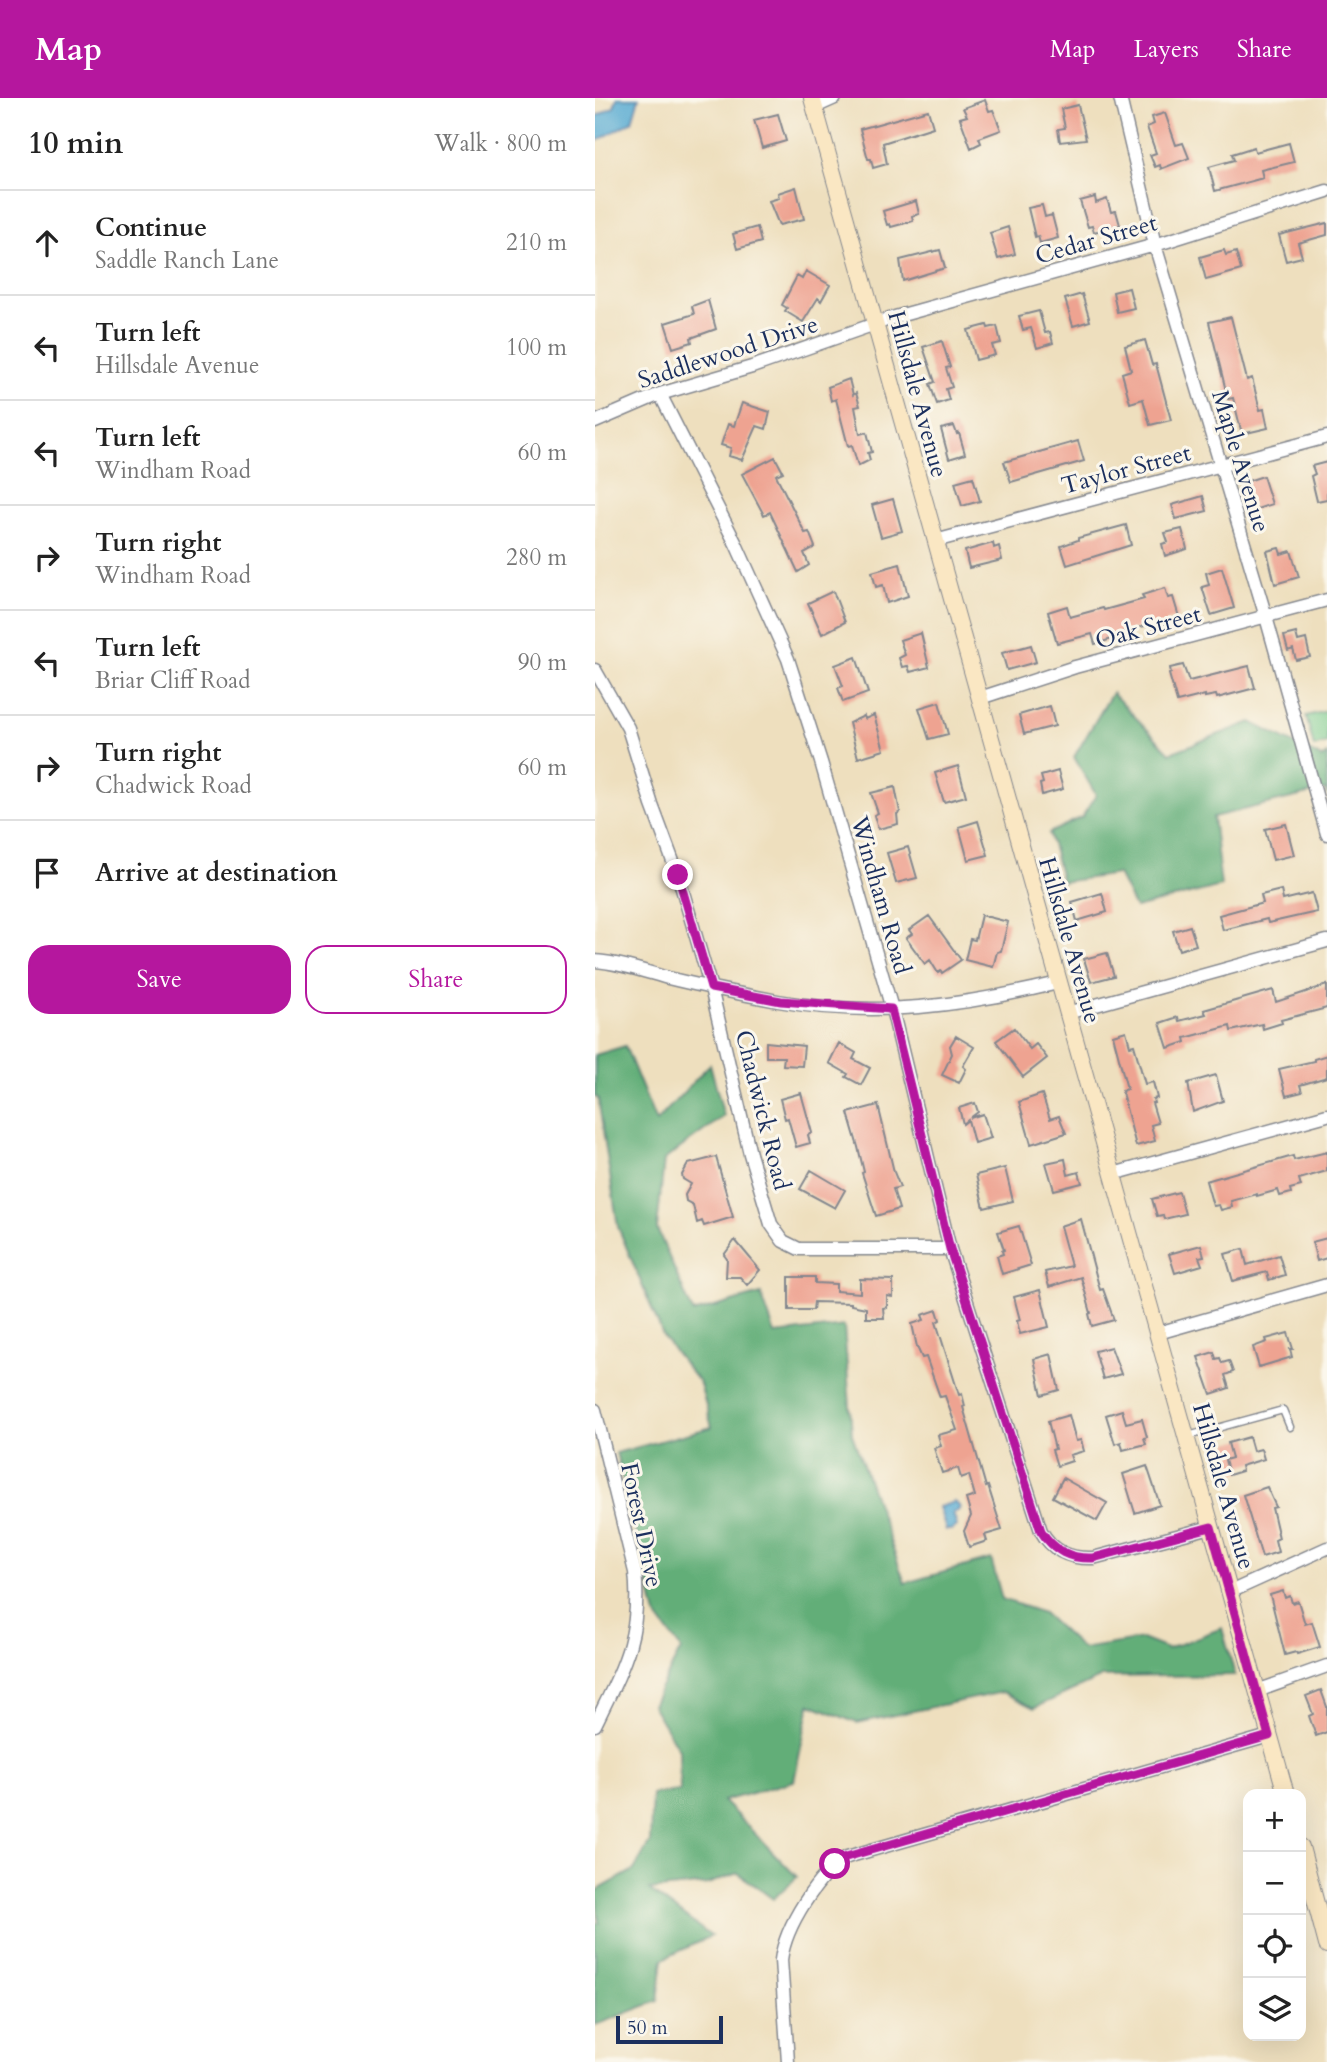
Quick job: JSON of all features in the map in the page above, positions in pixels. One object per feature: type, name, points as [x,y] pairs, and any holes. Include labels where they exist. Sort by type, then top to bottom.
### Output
[{"type":"street","points":[[814,103],[835,98]]},
{"type":"street","name":"Maple Avenue","points":[[1120,98],[1155,245],[1266,617],[1327,834]]},
{"type":"street","name":"Hillsdale Avenue","points":[[814,103],[1285,1789]]},
{"type":"street","name":"Cedar Street","points":[[875,324],[1155,245],[1327,191]]},
{"type":"street","name":"Saddlewood Drive","points":[[595,422],[660,394],[752,367],[875,324]]},
{"type":"street","name":"Windham Road","points":[[660,394],[736,544],[788,659],[821,762],[891,1009],[950,1249],[1046,1539],[1067,1555],[1093,1558],[1211,1527]]},
{"type":"street","name":"Taylor Street","points":[[935,541],[1327,437]]},
{"type":"street","name":"Oak Street","points":[[980,698],[1075,667],[1327,600]]},
{"type":"street","name":"Chadwick Road","points":[[595,670],[628,728],[678,875],[711,988],[750,1154],[771,1224],[783,1241],[799,1249],[950,1249]]},
{"type":"street","points":[[1067,1013],[1327,941]]},
{"type":"street","points":[[595,961],[624,965],[711,988],[781,1001],[891,1009],[997,998],[1059,983]]},
{"type":"street","points":[[1113,1174],[1327,1115]]},
{"type":"street","points":[[1158,1333],[1327,1285]]},
{"type":"street","name":"Forest Drive","points":[[595,1410],[638,1594],[637,1617],[627,1658],[595,1725]]},
{"type":"street","points":[[1230,1592],[1327,1548]]},
{"type":"street","points":[[1257,1691],[1327,1667]]},
{"type":"street","points":[[788,2062],[781,1960],[783,1944],[789,1928],[835,1864],[846,1857],[1269,1736]]},
{"type":"street","points":[[1302,1852],[1327,1945]]},
{"type":"lane","points":[[1186,1437],[1283,1410],[1290,1427]]},
{"type":"green space","points":[[1112,693],[1170,753],[1251,722],[1322,758],[1327,754],[1327,795],[1325,790],[1213,817],[1221,886],[1135,908],[1118,874],[1062,882],[1049,833],[1082,817],[1096,795],[1074,757]]},
{"type":"green space","points":[[1327,711],[1327,743],[1314,747],[1306,716]]},
{"type":"green space","points":[[625,1046],[656,1122],[710,1064],[724,1116],[664,1160],[657,1229],[693,1313],[761,1294],[775,1334],[844,1326],[852,1434],[905,1583],[991,1559],[1002,1599],[1043,1613],[1082,1649],[1142,1639],[1167,1649],[1222,1628],[1235,1675],[1102,1677],[1034,1708],[1003,1692],[857,1723],[810,1704],[794,1781],[723,1801],[797,1877],[773,1899],[738,1873],[708,1884],[649,1890],[711,1936],[663,1959],[658,2001],[595,2025],[595,1924],[599,1923],[596,1891],[634,1870],[650,1842],[652,1794],[680,1791],[679,1750],[652,1705],[681,1649],[656,1615],[616,1453],[712,1427],[700,1384],[664,1338],[618,1227],[598,1098],[595,1097],[595,1055]]},
{"type":"water","points":[[617,98],[639,98],[632,121],[595,142],[595,117],[614,107]]},
{"type":"water","points":[[955,1502],[960,1507],[953,1513],[957,1526],[946,1530],[939,1507]]},
{"type":"building","points":[[985,100],[989,111],[993,110],[1001,130],[979,138],[981,143],[971,148],[960,118],[967,116],[963,108]]},
{"type":"building","points":[[1078,105],[1086,139],[1060,142],[1058,129],[1065,128],[1061,109]]},
{"type":"building","points":[[928,110],[933,127],[883,143],[887,164],[873,168],[860,129]]},
{"type":"building","points":[[1165,113],[1176,145],[1183,143],[1189,158],[1161,169],[1160,165],[1155,167],[1150,155],[1156,153],[1147,127],[1154,124],[1152,117]]},
{"type":"building","points":[[778,114],[786,141],[762,148],[754,120]]},
{"type":"building","points":[[1289,143],[1294,162],[1261,170],[1263,178],[1215,191],[1209,167],[1234,160],[1232,154],[1254,147],[1255,152]]},
{"type":"building","points":[[796,187],[804,219],[779,225],[769,201],[779,198],[778,193]]},
{"type":"building","points":[[1095,197],[1096,203],[1107,199],[1111,212],[1116,211],[1120,225],[1094,232],[1092,226],[1088,227],[1080,201]]},
{"type":"building","points":[[916,201],[919,214],[912,216],[913,221],[891,227],[890,224],[887,225],[883,211]]},
{"type":"building","points":[[1042,205],[1045,217],[1052,215],[1058,238],[1040,243],[1038,236],[1035,237],[1028,208]]},
{"type":"building","points":[[1327,223],[1327,235],[1298,243],[1302,257],[1286,261],[1279,235]]},
{"type":"building","points":[[757,227],[761,242],[737,249],[733,234]]},
{"type":"building","points":[[1008,227],[1015,254],[998,259],[990,233]]},
{"type":"building","points":[[940,250],[945,268],[903,281],[900,260]]},
{"type":"building","points":[[1224,250],[1226,255],[1236,252],[1241,270],[1206,280],[1200,257]]},
{"type":"building","points":[[806,271],[830,285],[821,301],[818,298],[803,322],[785,311],[787,308],[782,305],[797,276],[802,279]]},
{"type":"building","points":[[1129,288],[1134,308],[1117,312],[1113,292]]},
{"type":"building","points":[[1082,294],[1090,321],[1073,326],[1065,299]]},
{"type":"building","points":[[708,300],[716,329],[691,338],[692,342],[673,348],[665,323],[694,314],[692,306]]},
{"type":"building","points":[[1039,311],[1045,333],[1050,332],[1053,343],[1037,348],[1031,328],[1023,330],[1019,316]]},
{"type":"building","points":[[1231,317],[1247,380],[1252,378],[1260,410],[1264,409],[1268,428],[1242,434],[1233,398],[1228,399],[1209,322]]},
{"type":"building","points":[[987,325],[988,328],[997,326],[1001,343],[992,345],[995,355],[976,360],[968,330]]},
{"type":"building","points":[[1145,340],[1152,365],[1156,364],[1171,420],[1150,425],[1143,399],[1130,403],[1122,373],[1131,370],[1125,346]]},
{"type":"building","points":[[942,341],[950,367],[946,368],[952,387],[946,389],[949,400],[937,404],[930,384],[935,382],[923,347]]},
{"type":"building","points":[[849,379],[853,395],[856,393],[860,406],[855,407],[860,434],[867,432],[872,452],[868,453],[870,460],[858,466],[852,445],[848,446],[836,399],[831,401],[828,387]]},
{"type":"building","points":[[742,403],[770,412],[766,429],[757,426],[742,460],[729,456],[731,448],[721,445],[728,424],[734,426]]},
{"type":"building","points":[[954,426],[965,454],[949,459],[941,429]]},
{"type":"building","points":[[1078,441],[1084,461],[1011,482],[1004,462]]},
{"type":"building","points":[[775,457],[783,472],[776,475],[805,533],[809,532],[815,547],[804,553],[809,565],[798,572],[770,512],[764,515],[742,474]]},
{"type":"building","points":[[1327,462],[1327,499],[1317,501],[1311,476],[1315,474],[1312,466]]},
{"type":"building","points":[[1263,476],[1272,504],[1254,510],[1245,482]]},
{"type":"building","points":[[973,477],[980,501],[962,506],[955,482]]},
{"type":"building","points":[[1203,496],[1207,511],[1176,519],[1172,505]]},
{"type":"building","points":[[893,499],[902,531],[881,537],[872,505]]},
{"type":"building","points":[[1126,525],[1131,545],[1067,565],[1061,546],[1078,538]]},
{"type":"building","points":[[1182,529],[1187,549],[1165,556],[1162,544],[1168,542],[1165,533]]},
{"type":"building","points":[[993,543],[994,548],[999,546],[1002,560],[969,568],[965,551]]},
{"type":"building","points":[[1279,548],[1281,554],[1291,551],[1299,577],[1275,584],[1267,551]]},
{"type":"building","points":[[900,564],[908,596],[887,603],[883,585],[876,587],[872,572]]},
{"type":"building","points":[[1222,568],[1234,608],[1211,615],[1202,587],[1209,585],[1206,573]]},
{"type":"building","points":[[1165,588],[1168,598],[1173,597],[1179,617],[1152,628],[1151,624],[1111,636],[1112,639],[1095,644],[1092,634],[1057,643],[1048,612],[1067,606],[1070,617],[1144,599],[1142,595]]},
{"type":"building","points":[[833,591],[845,622],[822,634],[808,603]]},
{"type":"building","points":[[921,633],[929,667],[910,672],[908,666],[902,667],[899,658],[905,655],[900,640]]},
{"type":"building","points":[[1296,633],[1298,641],[1306,639],[1310,657],[1296,660],[1293,649],[1288,651],[1284,636]]},
{"type":"building","points":[[1031,645],[1036,662],[1007,670],[1002,653]]},
{"type":"building","points":[[856,657],[868,693],[843,702],[838,688],[843,686],[835,665]]},
{"type":"building","points":[[1183,665],[1189,681],[1249,666],[1255,688],[1217,698],[1216,695],[1205,695],[1177,702],[1169,674],[1170,668]]},
{"type":"building","points":[[939,702],[948,734],[929,739],[919,708]]},
{"type":"building","points":[[1050,706],[1055,726],[1024,734],[1019,715]]},
{"type":"building","points":[[874,715],[884,750],[858,758],[849,723]]},
{"type":"building","points":[[958,766],[966,796],[944,802],[935,773]]},
{"type":"building","points":[[1058,771],[1063,789],[1042,795],[1041,776]]},
{"type":"building","points":[[895,787],[900,812],[897,814],[898,824],[878,829],[874,815],[878,813],[871,793]]},
{"type":"building","points":[[978,821],[988,855],[968,860],[959,827]]},
{"type":"building","points":[[1286,824],[1294,855],[1273,860],[1265,829]]},
{"type":"building","points":[[908,847],[917,878],[896,883],[887,853]]},
{"type":"building","points":[[1281,890],[1283,900],[1312,893],[1317,912],[1268,923],[1267,919],[1223,930],[1219,915],[1263,903],[1261,895]]},
{"type":"building","points":[[1102,893],[1107,912],[1077,921],[1072,902]]},
{"type":"building","points":[[981,915],[1008,922],[1001,951],[997,952],[993,967],[965,960],[970,939],[975,940]]},
{"type":"building","points":[[929,916],[961,960],[942,973],[938,973],[930,960],[925,964],[906,938],[912,934],[909,930]]},
{"type":"building","points":[[1190,926],[1196,945],[1179,950],[1173,931]]},
{"type":"building","points":[[1107,953],[1114,976],[1091,982],[1084,959]]},
{"type":"building","points":[[1327,985],[1327,1008],[1281,1020],[1282,1023],[1263,1029],[1262,1024],[1231,1031],[1230,1026],[1185,1038],[1186,1042],[1168,1048],[1160,1023],[1178,1017],[1179,1021],[1206,1014],[1204,1010],[1273,990],[1276,1002]]},
{"type":"building","points":[[1014,1028],[1030,1049],[1036,1044],[1047,1058],[1023,1077],[996,1041]]},
{"type":"building","points":[[1126,1031],[1130,1046],[1134,1045],[1145,1084],[1153,1082],[1157,1098],[1153,1099],[1152,1103],[1158,1123],[1151,1125],[1155,1141],[1136,1146],[1122,1091],[1127,1089],[1113,1035]]},
{"type":"building","points":[[956,1036],[974,1047],[963,1066],[966,1069],[959,1083],[942,1075],[952,1054],[950,1046]]},
{"type":"building","points":[[766,1042],[804,1046],[802,1066],[783,1065],[784,1057],[766,1057]]},
{"type":"building","points":[[839,1043],[856,1053],[853,1059],[870,1068],[861,1085],[829,1063]]},
{"type":"building","points":[[1327,1055],[1327,1077],[1300,1085],[1302,1092],[1286,1096],[1279,1069],[1314,1061]]},
{"type":"building","points":[[1216,1075],[1223,1101],[1193,1112],[1188,1083]]},
{"type":"building","points":[[801,1093],[812,1133],[808,1135],[810,1143],[796,1147],[780,1099]]},
{"type":"building","points":[[1042,1094],[1050,1119],[1059,1116],[1066,1133],[1031,1144],[1019,1102]]},
{"type":"building","points":[[975,1103],[978,1112],[970,1118],[983,1114],[991,1138],[974,1143],[968,1120],[963,1124],[959,1108]]},
{"type":"building","points":[[878,1105],[900,1187],[893,1189],[899,1209],[876,1216],[862,1173],[864,1172],[848,1113]]},
{"type":"building","points":[[1327,1152],[1327,1171],[1299,1179],[1301,1186],[1290,1189],[1291,1193],[1280,1196],[1278,1190],[1257,1194],[1231,1201],[1232,1207],[1221,1210],[1219,1205],[1213,1206],[1206,1181],[1293,1156],[1294,1160]]},
{"type":"building","points":[[716,1157],[733,1217],[704,1226],[702,1221],[697,1223],[693,1205],[686,1201],[685,1195],[691,1184],[683,1179],[682,1175],[688,1164]]},
{"type":"building","points":[[1065,1159],[1068,1175],[1079,1172],[1082,1183],[1054,1190],[1046,1163]]},
{"type":"building","points":[[1005,1168],[1013,1201],[984,1208],[976,1175]]},
{"type":"building","points":[[811,1170],[845,1190],[835,1208],[800,1189]]},
{"type":"building","points":[[1179,1192],[1185,1214],[1164,1219],[1163,1215],[1157,1216],[1152,1199]]},
{"type":"building","points":[[1081,1219],[1100,1290],[1103,1289],[1114,1320],[1092,1326],[1081,1277],[1049,1287],[1045,1272],[1071,1266],[1060,1226]]},
{"type":"building","points":[[1019,1226],[1031,1265],[1002,1274],[997,1256],[1003,1254],[1004,1250],[998,1232]]},
{"type":"building","points":[[1327,1238],[1327,1258],[1317,1261],[1312,1242]]},
{"type":"building","points":[[735,1240],[760,1270],[747,1285],[740,1277],[726,1277],[727,1259],[724,1255]]},
{"type":"building","points":[[1201,1245],[1204,1256],[1199,1257],[1202,1265],[1175,1273],[1169,1254]]},
{"type":"building","points":[[1243,1249],[1247,1265],[1279,1255],[1285,1275],[1269,1280],[1267,1272],[1233,1281],[1225,1254]]},
{"type":"building","points":[[789,1277],[815,1277],[815,1283],[836,1284],[836,1291],[860,1293],[860,1279],[893,1280],[893,1297],[887,1296],[887,1307],[883,1308],[884,1318],[866,1318],[866,1308],[851,1303],[814,1302],[813,1310],[789,1310]]},
{"type":"building","points":[[1040,1290],[1049,1327],[1020,1334],[1017,1321],[1020,1320],[1014,1297]]},
{"type":"building","points":[[937,1310],[940,1320],[936,1322],[959,1395],[962,1394],[963,1407],[986,1487],[988,1486],[1002,1530],[985,1535],[987,1541],[969,1547],[964,1531],[971,1516],[966,1499],[975,1496],[969,1475],[961,1478],[958,1468],[942,1473],[934,1448],[941,1446],[938,1435],[957,1430],[945,1396],[940,1397],[926,1357],[922,1358],[917,1347],[912,1324],[924,1320],[922,1315]]},
{"type":"building","points":[[1288,1333],[1293,1349],[1290,1349],[1292,1357],[1259,1367],[1253,1347],[1267,1342],[1266,1339]]},
{"type":"building","points":[[1111,1347],[1121,1374],[1103,1379],[1095,1351]]},
{"type":"building","points":[[1214,1352],[1216,1359],[1220,1358],[1222,1363],[1229,1361],[1233,1372],[1225,1375],[1229,1388],[1211,1394],[1198,1357]]},
{"type":"building","points":[[1051,1354],[1059,1390],[1042,1395],[1034,1359]]},
{"type":"building","points":[[1122,1410],[1126,1423],[1142,1419],[1146,1444],[1123,1450],[1121,1442],[1115,1444],[1106,1415]]},
{"type":"building","points":[[1069,1415],[1076,1441],[1081,1440],[1084,1451],[1070,1455],[1072,1461],[1057,1466],[1048,1421]]},
{"type":"building","points":[[1249,1437],[1253,1451],[1261,1449],[1264,1459],[1241,1466],[1242,1471],[1229,1475],[1225,1460],[1232,1458],[1228,1443]]},
{"type":"building","points":[[1147,1466],[1160,1505],[1135,1513],[1123,1474]]},
{"type":"building","points":[[1063,1478],[1107,1503],[1097,1521],[1053,1497]]},
{"type":"building","points":[[1267,1487],[1276,1507],[1272,1508],[1279,1538],[1275,1540],[1278,1552],[1262,1557],[1243,1495]]},
{"type":"building","points":[[1283,1591],[1285,1598],[1290,1596],[1292,1603],[1298,1601],[1305,1624],[1312,1622],[1320,1647],[1285,1655],[1270,1595]]},
{"type":"building","points":[[1321,1690],[1327,1707],[1327,1732],[1316,1736],[1309,1716],[1313,1714],[1306,1696]]},
{"type":"route","points":[[678,875],[711,988],[781,1001],[891,1009],[950,1249],[1041,1531],[1055,1548],[1067,1555],[1093,1558],[1211,1527],[1269,1736],[846,1857],[835,1864]]}]
